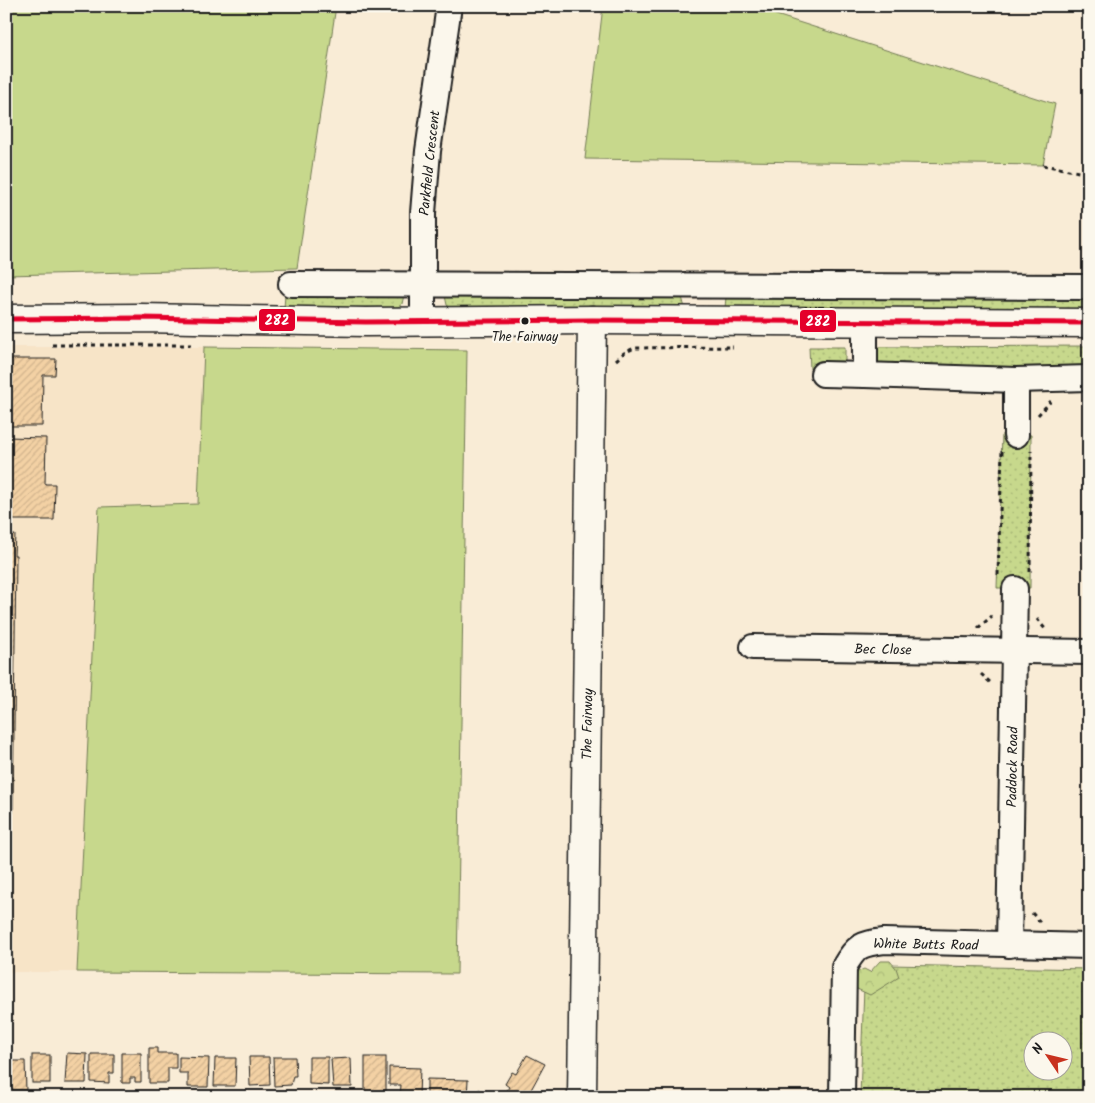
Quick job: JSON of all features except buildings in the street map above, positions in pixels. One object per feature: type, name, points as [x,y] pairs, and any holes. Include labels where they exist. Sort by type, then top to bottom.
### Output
[{"type":"street","name":"Parkfield Crescent","points":[[423,322],[423,213],[428,151],[449,6]]},
{"type":"street","points":[[291,284],[1089,287]]},
{"type":"street","points":[[6,318],[366,322],[592,320],[1089,323]]},
{"type":"street","name":"The Fairway","points":[[582,1097],[592,320]]},
{"type":"street","points":[[865,322],[865,375]]},
{"type":"street","points":[[823,374],[1016,380],[1089,378]]},
{"type":"street","points":[[1016,380],[1020,436]]},
{"type":"street","name":"Paddock Road","points":[[1009,945],[1014,582]]},
{"type":"street","name":"Bec Close","points":[[753,647],[1089,652]]},
{"type":"street","name":"White Butts Road","points":[[842,1097],[844,967],[851,954],[864,943],[1089,946]]},
{"type":"path","points":[[1043,165],[1089,174]]},
{"type":"path","points":[[613,366],[615,361],[624,353],[634,348],[735,347]]},
{"type":"path","points":[[1014,582],[1020,436],[1056,395]]},
{"type":"path","points":[[1014,582],[1020,436]]},
{"type":"shaded area","points":[[6,347],[204,347],[198,504],[99,507],[77,972],[6,972]]},
{"type":"green space","points":[[6,6],[336,6],[297,268],[6,275]]},
{"type":"green space","points":[[603,6],[748,6],[1055,104],[1043,165],[585,159]]},
{"type":"green space","points":[[285,295],[404,295],[402,304],[398,307],[284,308]]},
{"type":"green space","points":[[445,296],[682,297],[685,308],[451,308],[447,305]]},
{"type":"green space","points":[[726,297],[1089,297],[1089,310],[725,308]]},
{"type":"green space","points":[[1089,346],[1089,378],[865,375],[865,347]]},
{"type":"green space","points":[[204,347],[467,350],[457,974],[77,972],[99,507],[198,504]]},
{"type":"green space","points":[[809,347],[845,347],[845,369],[810,369]]},
{"type":"green space","points":[[1002,434],[1031,435],[1030,588],[997,588]]},
{"type":"green space","points":[[880,961],[890,961],[896,968],[899,977],[870,995],[857,989],[855,982],[857,972],[864,969],[870,972]]},
{"type":"green space","points":[[889,965],[1089,969],[1089,1097],[860,1097],[864,987]]},
{"type":"transit line","name":"282","points":[[6,319],[141,318],[366,322],[592,320],[1089,323]]},
{"type":"place","name":"The Fairway","points":[[525,321]]}]
